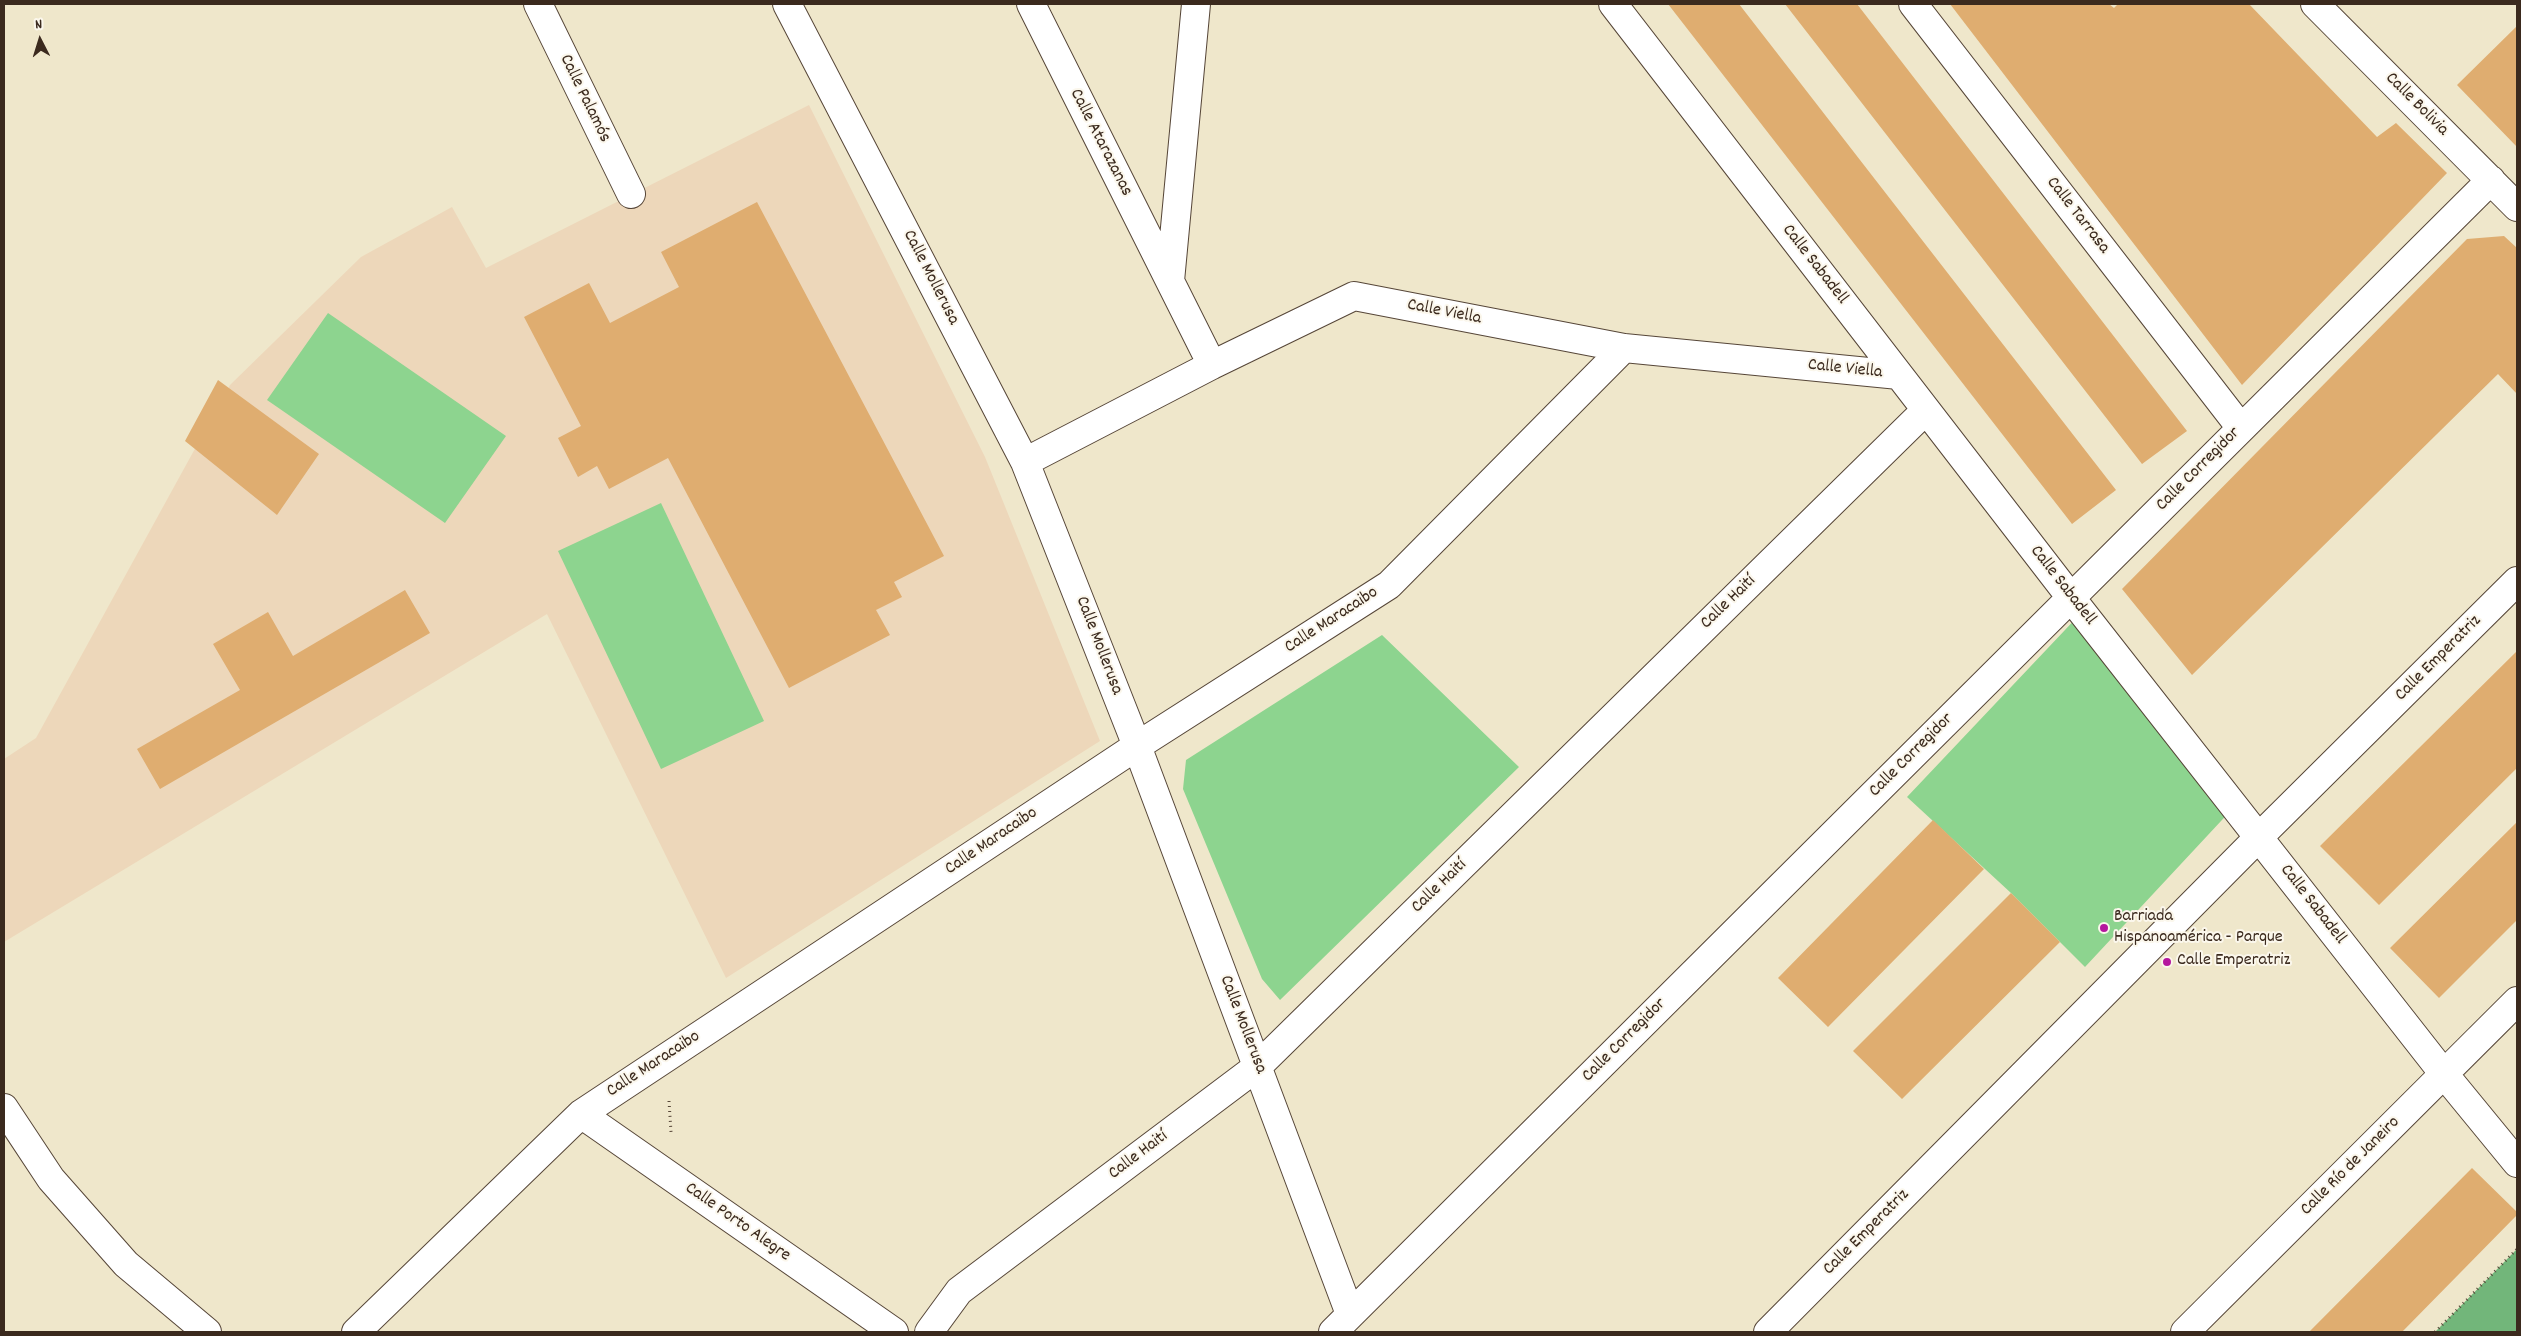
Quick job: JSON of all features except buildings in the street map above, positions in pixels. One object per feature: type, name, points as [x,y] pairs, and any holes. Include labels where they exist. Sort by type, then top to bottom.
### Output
[{"type":"street","name":"Calle Palamós","points":[[538,4],[631,194]]},
{"type":"street","name":"Calle Mollerusa","points":[[787,4],[1025,462],[1137,746],[1257,1067],[1342,1323]]},
{"type":"street","name":"Calle Atarazanas","points":[[1031,4],[1212,365]]},
{"type":"street","points":[[1170,281],[1196,4]]},
{"type":"street","name":"Calle Sabadell","points":[[1613,4],[2071,598],[2444,1074],[2517,1163]]},
{"type":"street","name":"Calle Tarrasa","points":[[1913,4],[2241,428]]},
{"type":"street","name":"Calle Bolivia","points":[[2316,4],[2517,206]]},
{"type":"street","name":"Calle Corregidor","points":[[1342,1323],[2491,180]]},
{"type":"street","name":"Calle Viella","points":[[1025,462],[1212,365],[1354,296],[1624,348],[1899,375]]},
{"type":"street","name":"Calle Maracaibo","points":[[356,1332],[581,1114],[1137,746],[1389,584],[1624,348]]},
{"type":"street","name":"Calle Haití","points":[[929,1332],[960,1291],[1257,1067],[1926,410]]},
{"type":"street","name":"Calle Emperatriz","points":[[1768,1332],[2259,837],[2517,581]]},
{"type":"street","name":"Calle Río de Janeiro","points":[[2185,1332],[2517,1002]]},
{"type":"street","points":[[4,1108],[51,1179],[126,1264],[206,1332]]},
{"type":"street","name":"Calle Porto Alegre","points":[[581,1114],[894,1332]]},
{"type":"path","points":[[2434,1332],[2517,1249]]},
{"type":"shaded area","points":[[809,105],[985,457],[1100,741],[726,978],[547,614],[4,942],[4,759],[36,738],[230,385],[361,257],[452,207],[486,268]]},
{"type":"green space","points":[[328,313],[506,436],[445,523],[267,400]]},
{"type":"green space","points":[[661,503],[764,721],[661,769],[558,551]]},
{"type":"green space","points":[[2082,612],[2235,806],[2085,967],[2011,893],[1907,797]]},
{"type":"green space","points":[[1382,635],[1519,767],[1280,1000],[1262,979],[1183,789],[1186,760]]},
{"type":"green space","points":[[2517,1249],[2517,1332],[2435,1332]]},
{"type":"place","name":"Barriada Hispanoamérica - Parque","points":[[2104,928]]},
{"type":"place","name":"Calle Emperatriz","points":[[2167,962]]}]
